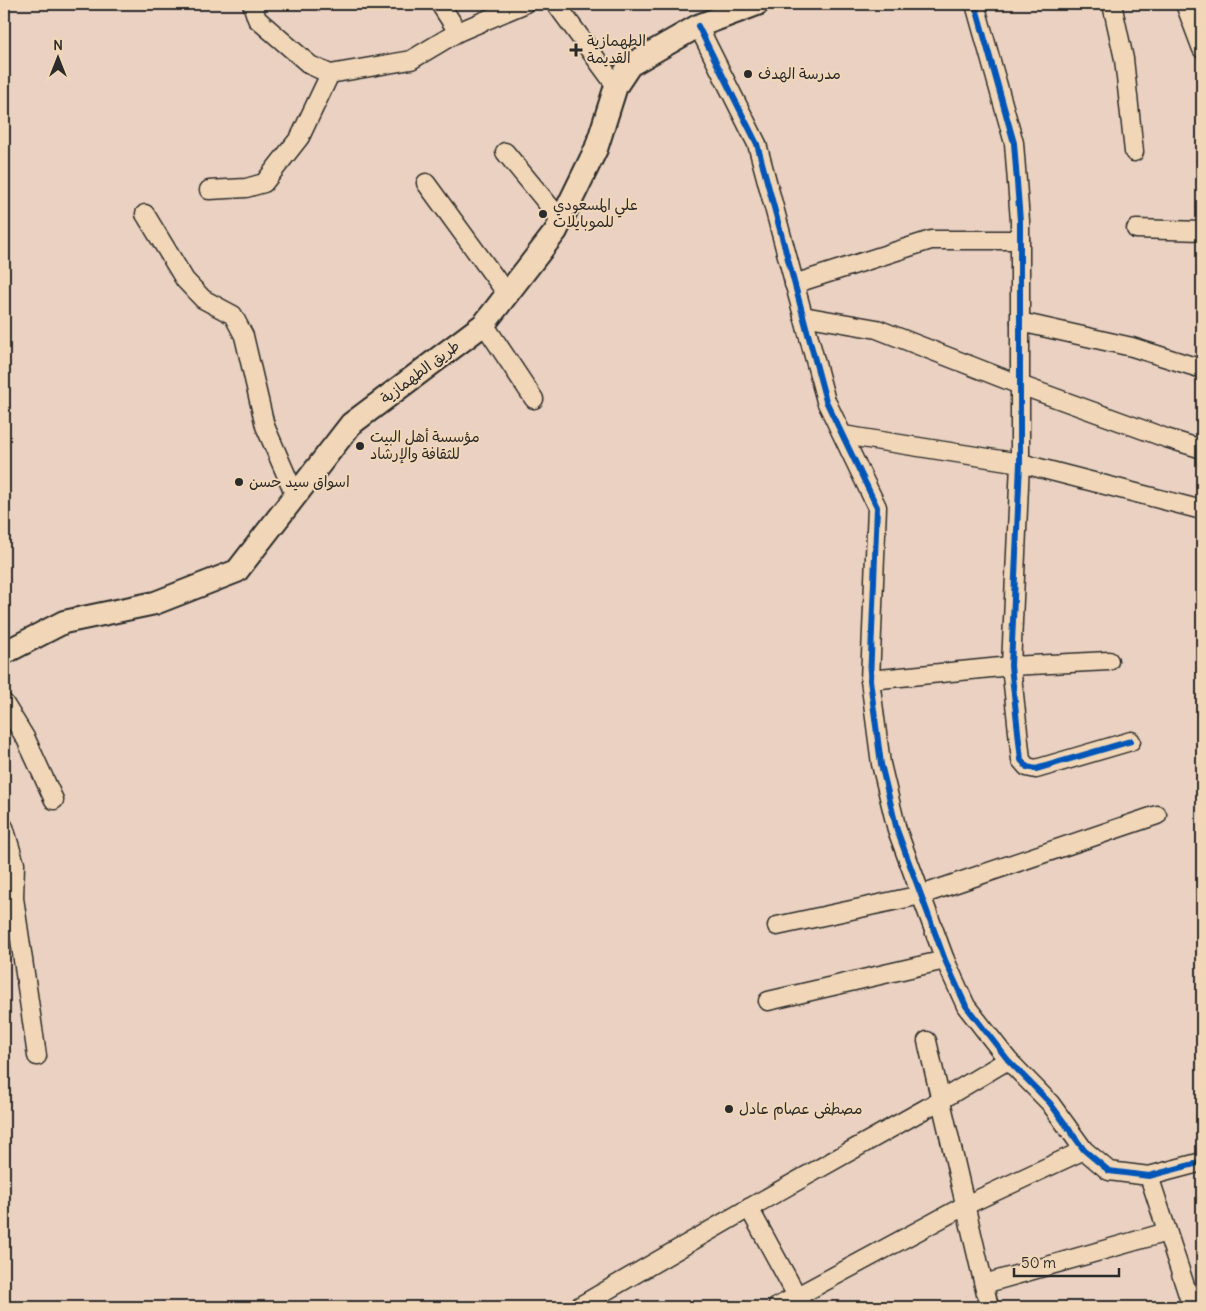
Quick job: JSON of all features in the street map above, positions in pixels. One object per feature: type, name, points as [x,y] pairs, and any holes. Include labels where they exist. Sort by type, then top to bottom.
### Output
[{"type":"main road","name":"طريق الطهمازية","points":[[4,653],[64,622],[155,603],[237,571],[351,424],[484,324],[556,231],[596,149],[616,86],[630,65],[698,26],[757,4]]},
{"type":"street","points":[[252,4],[258,19],[310,65],[330,74],[411,60],[458,32],[524,4]]},
{"type":"street","points":[[440,4],[458,32]]},
{"type":"street","points":[[556,4],[616,86]]},
{"type":"street","points":[[975,4],[1014,143],[1020,240],[1020,463],[1011,666],[1021,760],[1027,767],[1036,769],[1131,741]]},
{"type":"street","points":[[1112,4],[1124,59],[1134,152]]},
{"type":"street","points":[[1185,4],[1202,49]]},
{"type":"street","points":[[698,26],[757,144],[826,401],[877,507],[870,680],[881,764],[897,830],[945,960],[966,1006],[1008,1060],[1050,1104],[1084,1150],[1109,1171],[1149,1176],[1202,1162]]},
{"type":"street","points":[[209,190],[246,188],[264,183],[300,137],[330,74]]},
{"type":"street","points":[[505,152],[562,220]]},
{"type":"street","points":[[426,183],[507,294]]},
{"type":"street","points":[[145,214],[185,280],[203,299],[234,315],[244,336],[265,426],[295,496]]},
{"type":"street","points":[[1136,229],[1202,231]]},
{"type":"street","points":[[794,284],[931,240],[1020,240]]},
{"type":"street","points":[[803,316],[878,329],[1020,385],[1166,438],[1202,449]]},
{"type":"street","points":[[1020,322],[1132,347],[1202,369]]},
{"type":"street","points":[[484,324],[534,399]]},
{"type":"street","points":[[843,435],[1020,463],[1202,510]]},
{"type":"street","points":[[870,680],[1011,666],[1109,661]]},
{"type":"street","points":[[4,703],[26,739],[54,800]]},
{"type":"street","points":[[777,926],[921,895],[1157,814]]},
{"type":"street","points":[[4,827],[15,864],[14,898],[37,1056]]},
{"type":"street","points":[[768,1001],[945,960]]},
{"type":"street","points":[[927,1040],[989,1307]]},
{"type":"street","points":[[578,1307],[749,1208],[942,1100],[1008,1060]]},
{"type":"street","points":[[777,1307],[800,1302],[966,1205],[1084,1150]]},
{"type":"street","points":[[1149,1176],[1192,1307]]},
{"type":"street","points":[[749,1208],[800,1302]]},
{"type":"street","points":[[984,1284],[1168,1232]]},
{"type":"cycle path","points":[[975,4],[1014,143],[1020,221],[1020,463],[1011,666],[1021,760],[1027,767],[1036,769],[1131,741]]},
{"type":"cycle path","points":[[698,26],[757,144],[826,401],[877,507],[870,680],[881,764],[897,830],[945,960],[966,1006],[1008,1060],[1050,1103],[1084,1150],[1109,1171],[1149,1176],[1202,1162]]},
{"type":"place","name":"الطهمازية القديمة","points":[[576,50]]},
{"type":"place","name":"مدرسة الهدف","points":[[748,74]]},
{"type":"place","name":"علي المسعودي للموبايلات","points":[[543,214]]},
{"type":"place","name":"مؤسسة أهل البيت للثقافة والإرشاد","points":[[360,446]]},
{"type":"place","name":"اسواق سيد حسن","points":[[239,482]]},
{"type":"place","name":"مصطفى عصام عادل","points":[[729,1109]]}]
